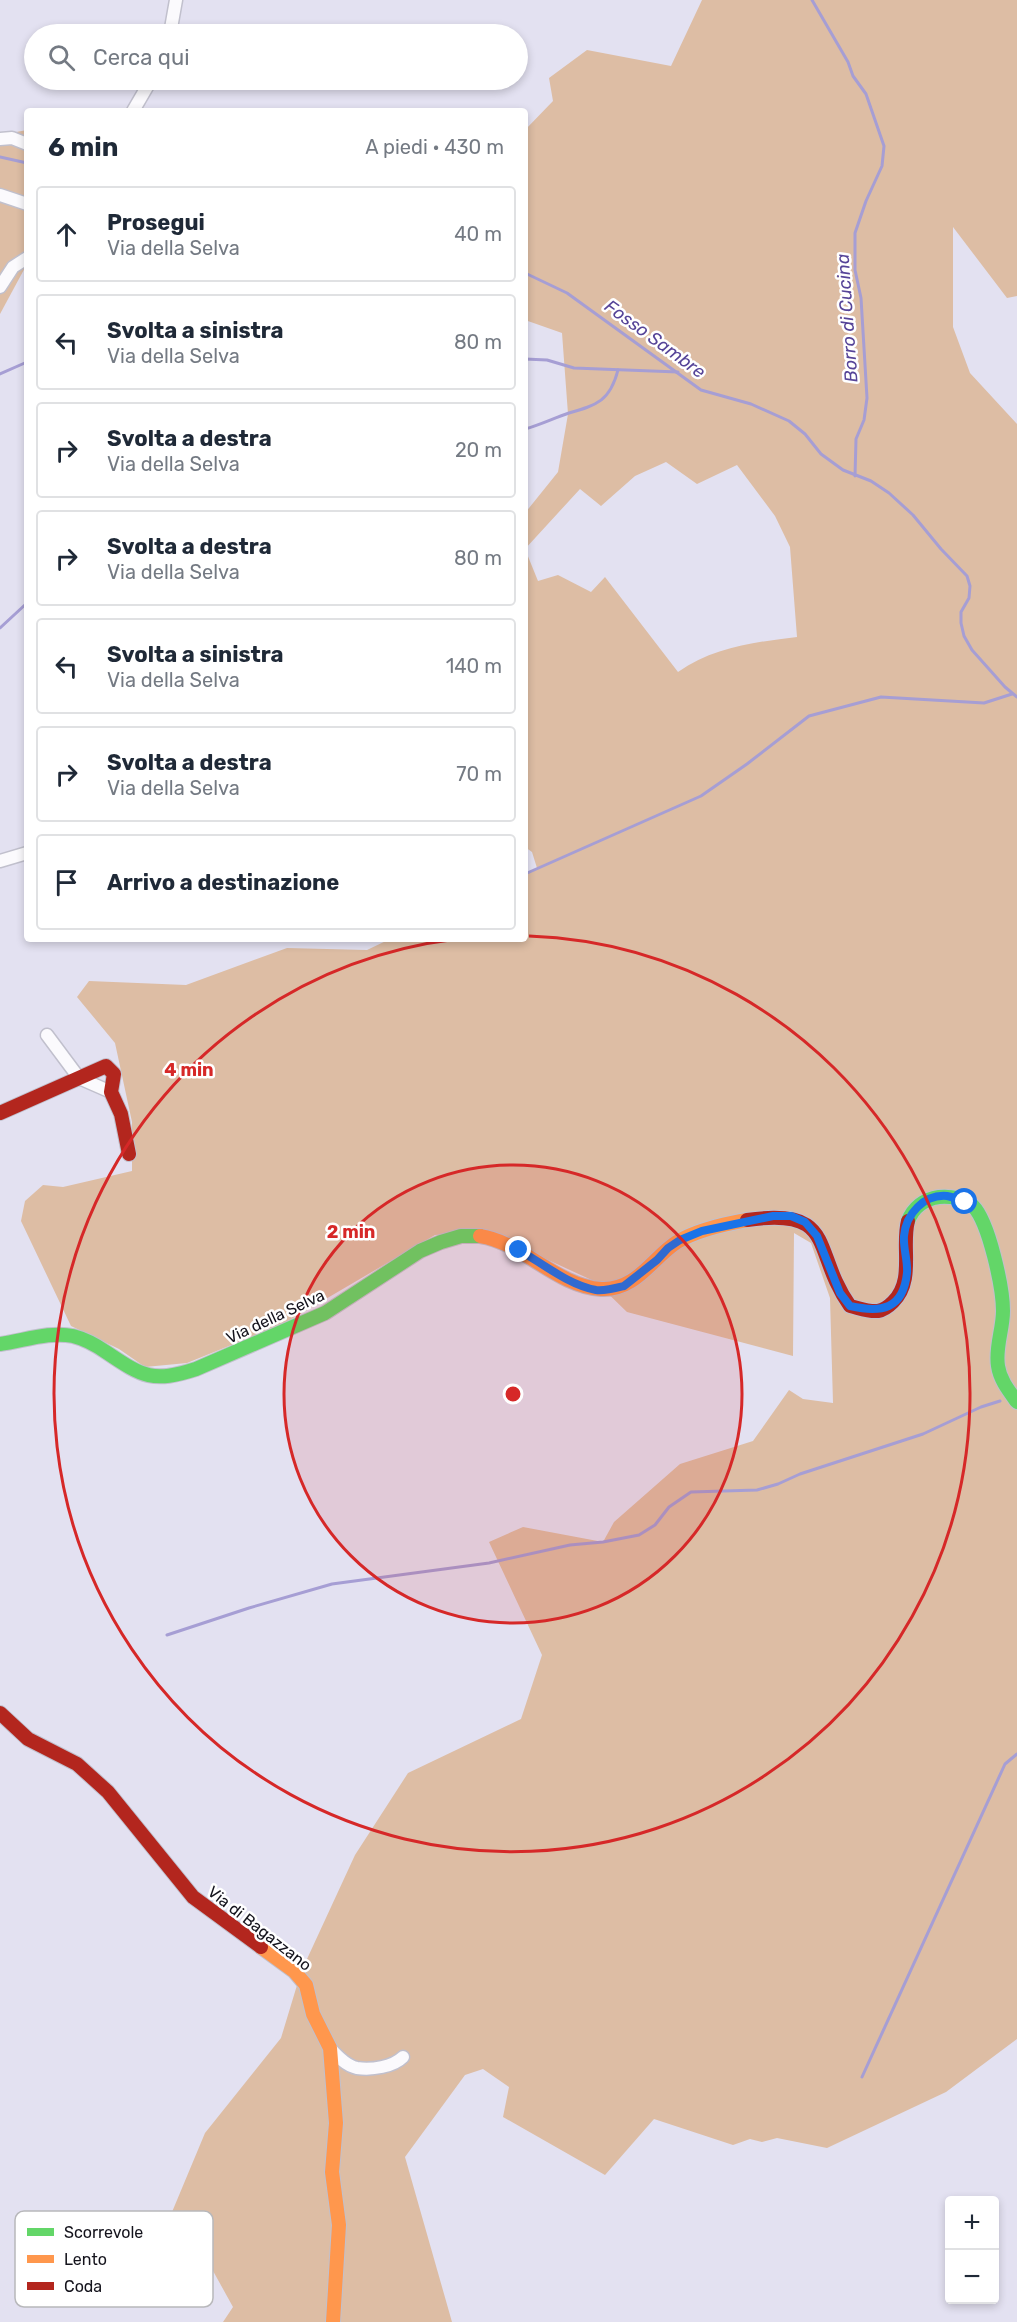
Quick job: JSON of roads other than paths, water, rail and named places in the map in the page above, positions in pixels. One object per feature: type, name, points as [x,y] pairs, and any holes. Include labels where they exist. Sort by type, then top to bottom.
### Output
[{"type":"street","points":[[172,24],[176,0]]},
{"type":"street","points":[[135,108],[145,90]]},
{"type":"street","points":[[0,139],[12,138],[24,143]]},
{"type":"street","points":[[0,195],[24,203]]},
{"type":"street","points":[[0,287],[13,267],[24,260]]},
{"type":"street","points":[[0,861],[24,854]]},
{"type":"street","points":[[47,1035],[79,1078],[111,1092]]},
{"type":"street","points":[[0,1113],[106,1066],[114,1074],[111,1092],[121,1114],[129,1154]]},
{"type":"street","name":"Via della Selva","points":[[0,1344],[74,1336],[105,1349],[144,1374],[155,1377],[176,1375],[196,1369],[325,1313],[413,1256],[441,1241],[461,1236],[483,1236],[519,1250],[569,1280],[597,1290],[624,1286],[657,1260],[668,1248],[694,1234],[773,1216],[791,1216],[805,1222],[817,1236],[840,1293],[850,1306],[882,1310],[901,1292],[907,1272],[904,1236],[916,1207],[927,1200],[946,1196],[974,1207],[982,1219],[1000,1287],[1003,1311],[998,1350],[999,1371],[1017,1402]]},
{"type":"street","name":"Via di Bagazzano","points":[[0,1713],[28,1739],[77,1764],[108,1792],[193,1897],[294,1971],[306,1985],[313,2014],[330,2048],[336,2123],[332,2172],[339,2225],[333,2322]]},
{"type":"street","points":[[330,2048],[339,2059],[356,2068],[382,2067],[397,2063],[403,2057]]},
{"type":"waterway","name":"Borro di Cucina","points":[[812,0],[848,62],[853,76],[866,94],[884,146],[882,166],[855,233],[855,270],[861,298],[867,398],[864,420],[856,439],[855,476]]},
{"type":"waterway","name":"Fosso Sambre","points":[[0,157],[24,162]]},
{"type":"waterway","name":"Fosso Sambre","points":[[528,274],[567,293],[701,390],[751,404],[789,421],[805,434],[821,454],[843,470],[871,481],[889,493],[913,515],[967,576],[970,586],[969,598],[961,612],[964,636],[972,650],[1017,697]]},
{"type":"waterway","points":[[528,359],[547,360],[574,368],[678,372]]},
{"type":"waterway","points":[[0,374],[24,363]]},
{"type":"waterway","points":[[528,428],[595,404],[611,389],[618,370]]},
{"type":"waterway","points":[[0,628],[24,606]]},
{"type":"waterway","points":[[528,873],[701,796],[809,716],[881,697],[984,703],[1012,694]]},
{"type":"waterway","points":[[167,1635],[332,1584],[489,1563],[570,1545],[639,1535],[655,1525],[669,1507],[691,1492],[757,1490],[778,1484],[800,1474],[923,1434],[981,1407],[1000,1401]]},
{"type":"waterway","points":[[862,2077],[1005,1764],[1017,1754]]}]
